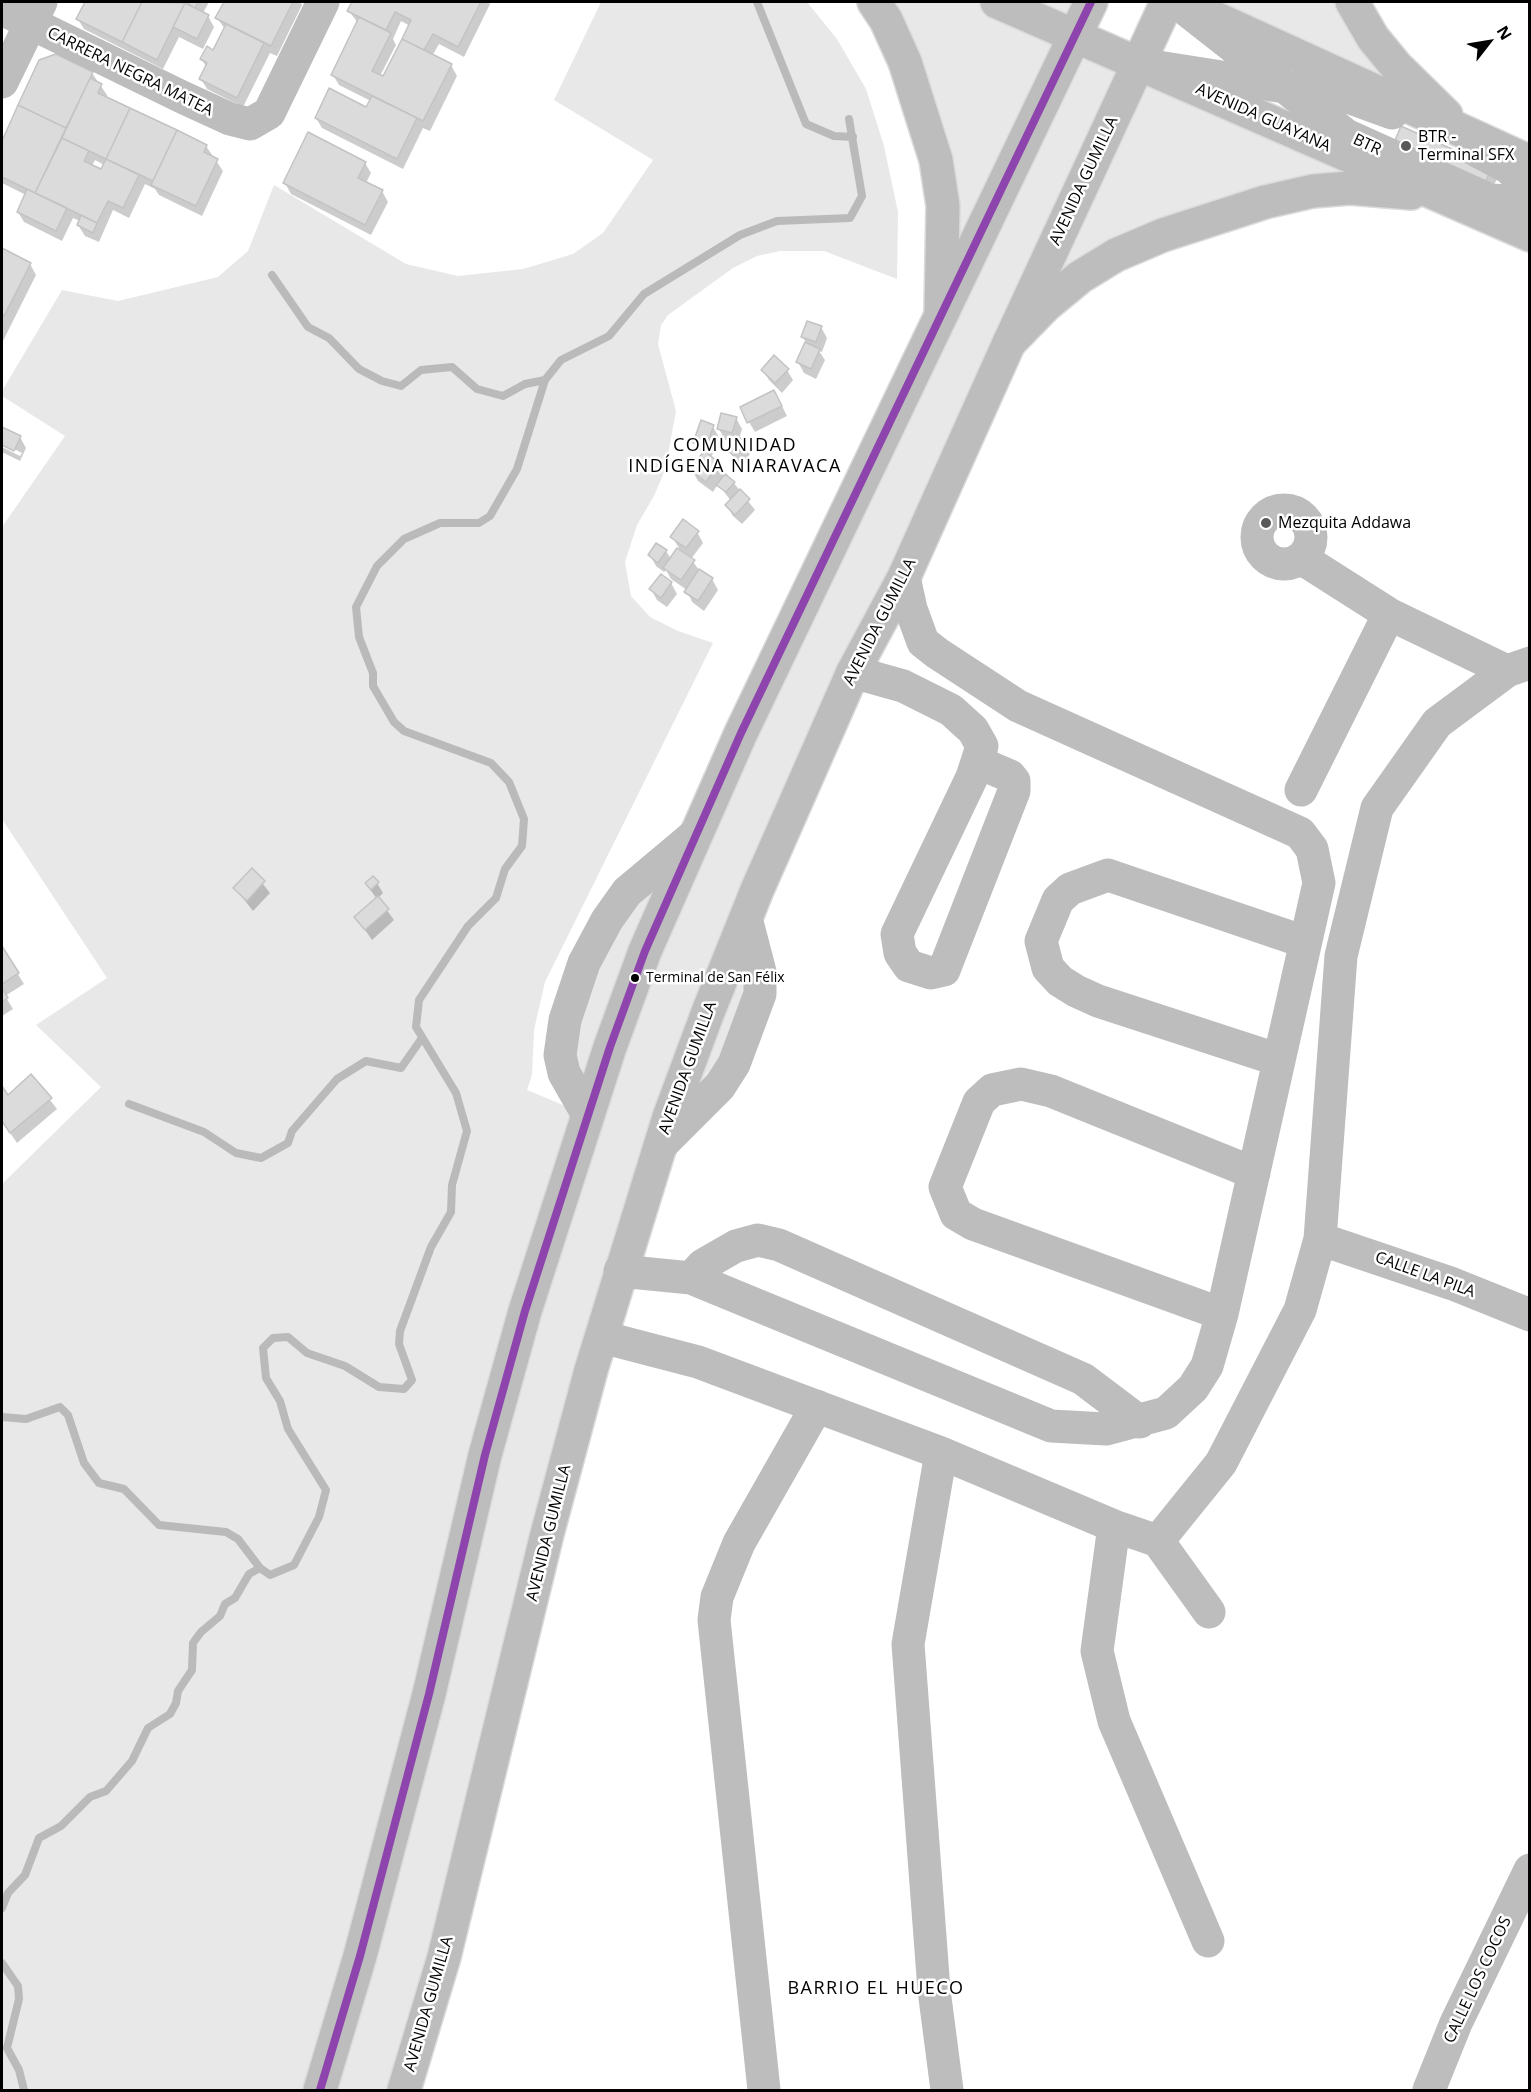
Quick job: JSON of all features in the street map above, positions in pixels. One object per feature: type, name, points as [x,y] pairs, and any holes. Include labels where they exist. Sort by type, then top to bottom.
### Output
[{"type":"main road","name":"CARRERA NEGRA MATEA","points":[[24,11],[230,119],[250,124],[261,120],[277,99],[323,2]]},
{"type":"main road","points":[[874,2],[886,20],[905,63],[936,160],[943,206],[941,312]]},
{"type":"main road","name":"AVENIDA GUAYANA","points":[[998,2],[1530,235]]},
{"type":"main road","points":[[320,2091],[354,1977],[429,1694],[485,1455],[525,1311],[588,1115],[645,951],[695,835],[941,312],[1091,2]]},
{"type":"main road","name":"AVENIDA GUMILLA","points":[[404,2091],[447,1946],[548,1534],[620,1271],[708,1012],[746,918],[853,672],[904,577],[1009,343],[1167,2]]},
{"type":"main road","points":[[1178,2],[1530,162]]},
{"type":"main road","name":"BTR","points":[[1178,2],[1346,135],[1490,200],[1530,202]]},
{"type":"main road","points":[[1352,2],[1373,38],[1396,66],[1462,131]]},
{"type":"main road","points":[[2,82],[24,11]]},
{"type":"main road","name":"BTR","points":[[1138,64],[1348,97],[1373,105],[1499,161],[1530,189]]},
{"type":"main road","points":[[1009,343],[1046,305],[1089,271],[1116,255],[1220,215],[1313,191],[1350,188],[1440,196]]},
{"type":"main road","points":[[1301,558],[1389,614],[1519,667]]},
{"type":"main road","points":[[620,1271],[691,1278],[1051,1426],[1106,1429],[1140,1422],[1166,1413],[1193,1389],[1207,1366],[1222,1314],[1319,883],[1312,849],[1300,833],[1018,706],[923,642],[911,609],[904,577]]},
{"type":"main road","points":[[1302,790],[1389,614]]},
{"type":"main road","points":[[1158,1541],[1221,1463],[1300,1310],[1320,1239],[1341,956],[1377,808],[1437,723],[1519,667]]},
{"type":"main road","points":[[853,672],[903,686],[951,710],[973,730],[980,754],[1014,781],[1014,791],[944,970],[931,973],[909,966],[900,952],[897,934],[972,777],[980,754],[1018,706]]},
{"type":"main road","points":[[588,1115],[564,1072],[560,1055],[565,1020],[584,963],[606,920],[627,892],[695,835]]},
{"type":"main road","points":[[1279,1060],[1098,1001],[1076,991],[1047,968],[1041,941],[1058,900],[1079,885],[1108,876],[1305,942]]},
{"type":"main road","points":[[661,1145],[720,1086],[734,1064],[760,994],[760,972],[746,918]]},
{"type":"main road","points":[[1222,1314],[973,1224],[956,1214],[945,1187],[979,1102],[992,1090],[1022,1084],[1050,1091],[1254,1173]]},
{"type":"main road","name":"CALLE LA PILA","points":[[1320,1239],[1454,1284],[1530,1315]]},
{"type":"main road","points":[[691,1278],[704,1265],[736,1246],[758,1240],[779,1245],[1083,1379],[1140,1422]]},
{"type":"main road","points":[[602,1337],[698,1362],[940,1453],[1114,1526],[1158,1541],[1209,1612]]},
{"type":"main road","points":[[765,2091],[714,1620],[717,1597],[739,1543],[817,1406]]},
{"type":"main road","points":[[940,1453],[908,1644],[934,1990],[947,2091]]},
{"type":"main road","points":[[1114,1526],[1097,1651],[1114,1721],[1208,1941]]},
{"type":"main road","name":"CALLE LOS COCOS","points":[[1429,2091],[1456,2023],[1530,1870]]},
{"type":"shaded area","points":[[601,2],[807,2],[837,39],[866,89],[884,146],[898,212],[897,279],[824,251],[780,251],[757,256],[733,268],[668,315],[661,325],[658,344],[676,411],[665,470],[654,496],[637,525],[625,562],[631,596],[650,617],[678,631],[713,643],[545,982],[534,1030],[532,1075],[527,1090],[587,1115],[564,1073],[584,963],[695,835],[941,312],[944,247],[874,2],[1091,2],[1075,35],[1440,196],[1265,202],[1046,305],[757,890],[760,972],[734,1064],[661,1145],[404,2090],[2,2090],[2,1184],[101,1087],[36,1025],[107,978],[2,819],[2,527],[65,436],[2,396],[2,391],[62,290],[118,301],[218,277],[248,251],[274,185],[406,264],[458,276],[523,269],[573,254],[603,233],[653,160],[554,100]]},
{"type":"shaded area","points":[[1180,2],[1352,2],[1462,131]]},
{"type":"building","points":[[85,2],[142,2],[122,42],[76,19]]},
{"type":"building","points":[[142,2],[185,3],[157,60],[122,42]]},
{"type":"building","points":[[186,2],[198,2],[195,8]]},
{"type":"building","points":[[224,2],[293,2],[271,46],[215,18]]},
{"type":"building","points":[[352,2],[481,2],[458,47],[433,34],[424,50],[402,39],[411,20],[395,12],[386,30],[347,11]]},
{"type":"building","points":[[185,3],[209,15],[197,39],[173,27]]},
{"type":"building","points":[[359,17],[391,33],[372,71],[383,76],[402,39],[452,64],[423,121],[331,75]]},
{"type":"building","points":[[226,24],[264,43],[237,98],[199,79],[207,63],[200,59],[207,46],[213,50]]},
{"type":"building","points":[[56,54],[93,72],[66,128],[18,105],[39,60]]},
{"type":"building","points":[[90,78],[102,84],[98,93],[130,108],[106,159],[62,138]]},
{"type":"building","points":[[329,88],[366,107],[372,96],[417,118],[397,159],[315,118]]},
{"type":"building","points":[[18,105],[66,128],[35,193],[2,177],[2,141]]},
{"type":"building","points":[[130,108],[177,130],[153,181],[106,159]]},
{"type":"building","points":[[1401,126],[1492,167],[1484,185],[1393,145]]},
{"type":"building","points":[[177,130],[207,145],[204,152],[218,159],[196,206],[151,185]]},
{"type":"building","points":[[308,132],[366,162],[358,178],[383,190],[365,225],[283,183]]},
{"type":"building","points":[[62,138],[89,151],[84,161],[101,169],[106,159],[139,175],[123,208],[108,201],[97,223],[35,193]]},
{"type":"building","points":[[27,189],[67,208],[56,231],[17,212]]},
{"type":"building","points":[[81,215],[97,223],[93,233],[77,225]]},
{"type":"building","points":[[2,248],[31,263],[4,316],[2,314]]},
{"type":"building","points":[[807,321],[822,326],[816,342],[801,337]]},
{"type":"building","points":[[805,342],[820,349],[811,369],[796,362]]},
{"type":"building","points":[[774,355],[789,369],[775,383],[761,370]]},
{"type":"building","points":[[774,390],[782,406],[747,423],[740,407]]},
{"type":"building","points":[[721,413],[737,417],[732,433],[717,429]]},
{"type":"building","points":[[701,420],[714,425],[706,447],[693,443]]},
{"type":"building","points":[[2,427],[21,436],[14,451],[2,445]]},
{"type":"building","points":[[737,435],[745,443],[734,456],[726,449]]},
{"type":"building","points":[[704,451],[720,463],[706,482],[690,470]]},
{"type":"building","points":[[725,474],[735,482],[726,492],[716,485]]},
{"type":"building","points":[[740,489],[750,499],[735,515],[725,505]]},
{"type":"building","points":[[683,519],[699,531],[686,548],[670,537]]},
{"type":"building","points":[[656,543],[667,550],[658,563],[648,555]]},
{"type":"building","points":[[677,548],[695,560],[681,580],[663,568]]},
{"type":"building","points":[[699,569],[713,578],[698,601],[684,592]]},
{"type":"building","points":[[661,574],[672,582],[661,598],[649,589]]},
{"type":"building","points":[[252,868],[265,881],[247,901],[233,888]]},
{"type":"building","points":[[373,876],[379,882],[371,890],[365,883]]},
{"type":"building","points":[[378,896],[389,909],[365,930],[354,917]]},
{"type":"building","points":[[2,946],[19,973],[2,984]]},
{"type":"building","points":[[2,988],[8,998],[2,1002]]},
{"type":"building","points":[[31,1074],[52,1098],[10,1133],[2,1121],[2,1086],[8,1095]]},
{"type":"waterway","points":[[757,2],[806,124],[834,136],[853,137]]},
{"type":"waterway","points":[[2,1417],[26,1419],[60,1407],[68,1415],[84,1463],[99,1483],[124,1489],[159,1525],[226,1532],[238,1539],[260,1568],[270,1575],[294,1565],[319,1517],[326,1490],[288,1429],[280,1401],[266,1378],[263,1348],[273,1338],[288,1337],[307,1353],[345,1366],[379,1387],[404,1389],[412,1380],[399,1344],[400,1331],[431,1247],[451,1212],[452,1185],[467,1131],[456,1093],[416,1027],[419,1000],[468,926],[496,898],[505,869],[522,846],[524,819],[509,782],[491,763],[404,731],[394,722],[373,686],[373,673],[359,637],[356,607],[377,566],[404,539],[440,523],[479,523],[490,516],[517,469],[545,380],[561,360],[609,336],[644,294],[740,235],[777,221],[850,218],[862,196],[849,119]]},
{"type":"waterway","points":[[272,275],[308,327],[329,338],[359,369],[382,381],[401,386],[421,370],[452,367],[477,389],[503,396],[525,384],[545,380]]},
{"type":"waterway","points":[[129,1104],[204,1132],[236,1153],[261,1158],[288,1143],[292,1131],[337,1079],[366,1061],[401,1068],[422,1038]]},
{"type":"waterway","points":[[2,1908],[8,1893],[25,1875],[39,1838],[61,1826],[90,1797],[106,1791],[132,1761],[148,1728],[170,1714],[176,1703],[178,1691],[192,1670],[193,1643],[201,1632],[220,1616],[225,1604],[235,1598],[249,1574],[260,1568]]},
{"type":"waterway","points":[[2,1963],[18,1986],[19,1999],[7,2048],[19,2070],[24,2090]]},
{"type":"transit line","points":[[320,2090],[360,1956],[429,1694],[485,1455],[525,1311],[610,1047],[645,951],[741,733],[1091,2]]},
{"type":"place","name":"BTR - Terminal SFX","points":[[1406,146]]},
{"type":"place","name":"Mezquita Addawa","points":[[1266,523]]},
{"type":"place","name":"Terminal de San Félix","points":[[635,978]]},
{"type":"district","name":"COMUNIDAD INDÍGENA NIARAVACA","points":[[735,456]]},
{"type":"district","name":"BARRIO EL HUECO","points":[[876,1989]]}]
